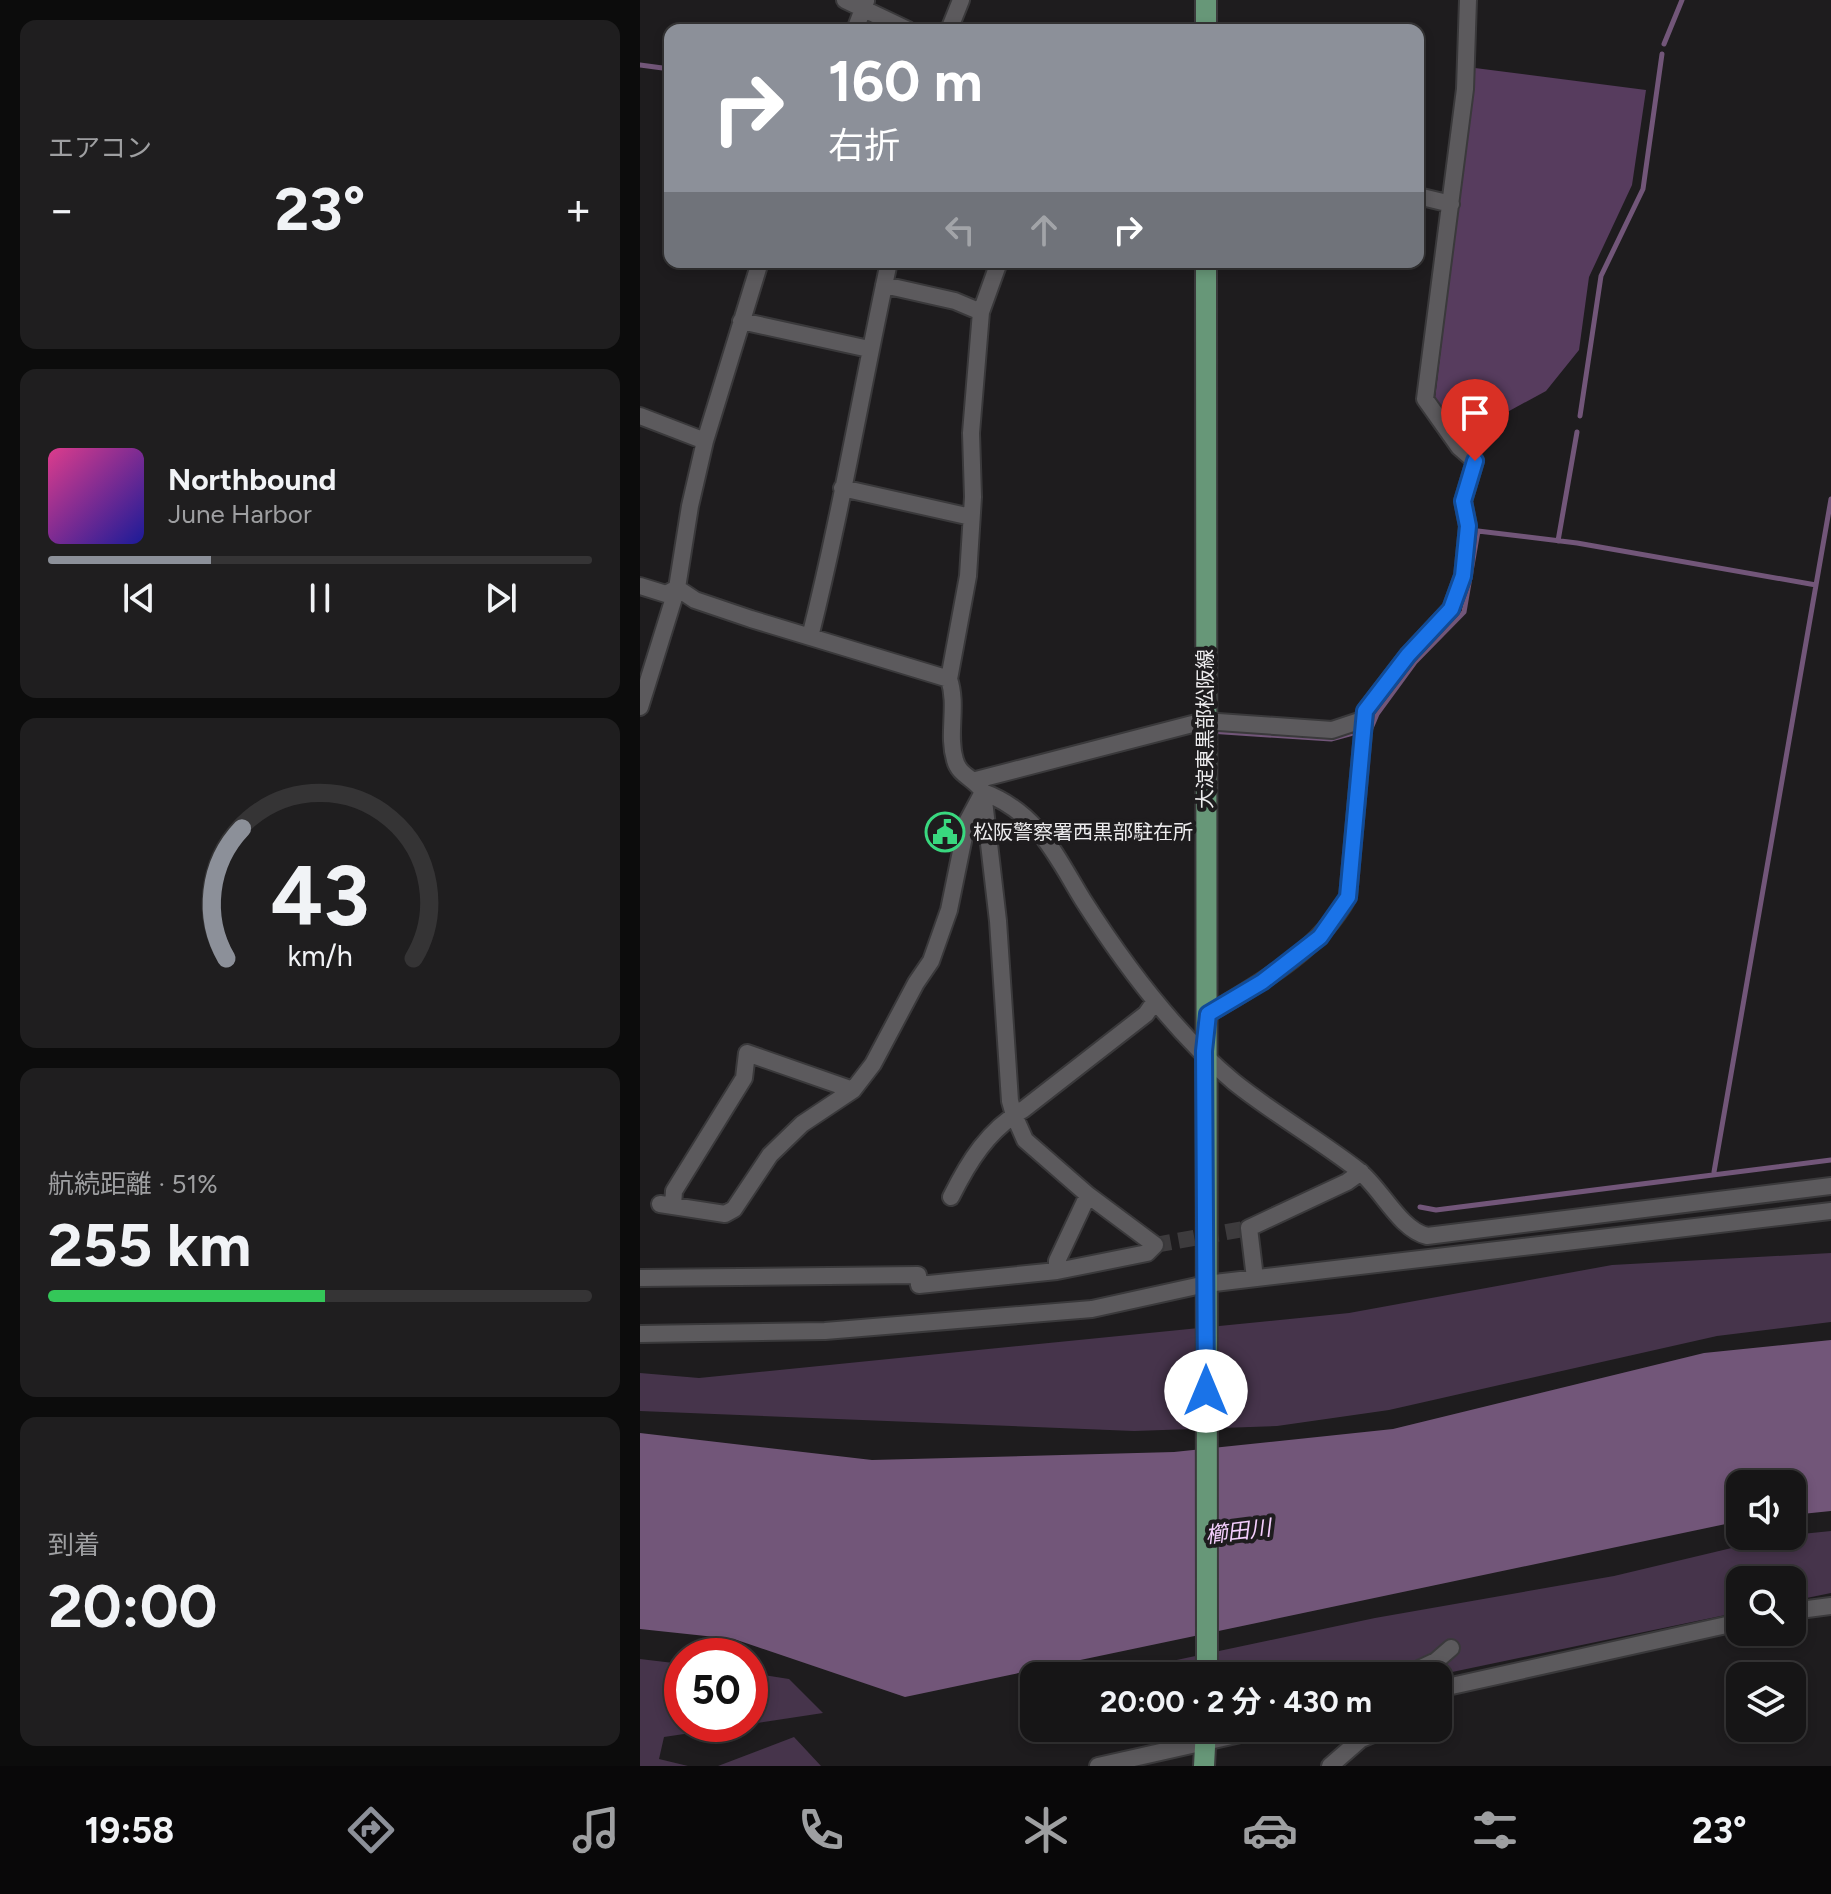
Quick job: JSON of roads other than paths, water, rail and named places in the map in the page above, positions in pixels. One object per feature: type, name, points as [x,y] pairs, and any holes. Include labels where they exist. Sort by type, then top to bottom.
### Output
[{"type":"main road","points":[[1206,0],[1206,24]]},
{"type":"main road","name":"大淀東黒部松阪線","points":[[1206,268],[1204,727],[1208,1014],[1204,1051],[1207,1662]]},
{"type":"main road","points":[[1204,1766],[1206,1742]]},
{"type":"street","points":[[845,0],[864,6],[897,24]]},
{"type":"street","points":[[951,24],[961,0]]},
{"type":"street","points":[[1208,1014],[1262,982],[1320,937],[1348,897],[1365,711],[1408,655],[1451,609],[1463,576],[1468,526],[1463,501],[1475,461],[1459,447],[1425,399],[1465,89],[1468,0]]},
{"type":"street","points":[[1424,197],[1451,204]]},
{"type":"street","points":[[640,707],[677,588],[690,506],[705,441],[758,268]]},
{"type":"street","points":[[810,637],[832,552],[869,349],[888,268]]},
{"type":"street","points":[[997,268],[981,312],[971,433],[968,576],[949,679],[954,695],[954,760],[961,773],[1035,823],[1109,941],[1187,1039],[1204,1051],[1233,1081],[1361,1172],[1414,1233],[1427,1236],[1831,1186]]},
{"type":"street","points":[[884,285],[955,301],[981,312]]},
{"type":"street","points":[[741,321],[869,349]]},
{"type":"street","points":[[640,416],[705,441]]},
{"type":"street","points":[[842,488],[971,517]]},
{"type":"street","points":[[640,586],[666,594],[677,588]]},
{"type":"street","points":[[677,588],[695,600],[949,679]]},
{"type":"street","points":[[980,786],[1204,727],[1332,730],[1362,720]]},
{"type":"street","points":[[853,1090],[747,1053],[744,1078],[666,1205],[725,1214],[734,1209],[770,1155],[802,1124],[853,1090],[873,1064],[931,961],[949,910],[967,822],[980,786]]},
{"type":"street","points":[[640,1278],[918,1275],[919,1285],[1057,1271],[1147,1253],[1155,1245],[1088,1195],[1025,1140],[1014,1115],[1010,1101],[998,921],[980,786]]},
{"type":"street","points":[[951,1197],[969,1161],[1002,1121],[1146,1014],[1155,1001]]},
{"type":"street","points":[[1255,1278],[1249,1228],[1347,1182],[1361,1172]]},
{"type":"street","points":[[1057,1271],[1057,1261],[1088,1195]]},
{"type":"street","points":[[640,1334],[902,1327],[1092,1309],[1255,1278],[1831,1211]]},
{"type":"street","points":[[1806,1609],[1831,1606]]},
{"type":"street","points":[[1452,1686],[1726,1625]]},
{"type":"street","points":[[1434,1662],[1451,1648]]},
{"type":"street","points":[[1098,1766],[1179,1742]]},
{"type":"street","points":[[1330,1766],[1336,1758],[1348,1761],[1359,1742]]},
{"type":"water","name":"櫛田川","points":[[1831,1340],[1831,1511],[1806,1514],[1806,1470],[1726,1470],[1726,1524],[1071,1662],[1020,1662],[1020,1673],[905,1697],[768,1651],[768,1638],[725,1638],[640,1629],[640,1433],[872,1460],[1174,1452],[1393,1429],[1704,1353]]},
{"type":"waterway","points":[[1664,44],[1682,0]]},
{"type":"waterway","points":[[1580,416],[1601,276],[1643,189],[1662,54]]},
{"type":"waterway","points":[[640,65],[664,68]]},
{"type":"waterway","points":[[1558,541],[1577,432]]},
{"type":"waterway","points":[[1816,585],[1831,499]]},
{"type":"waterway","points":[[1369,733],[1377,714],[1415,662],[1464,612],[1478,531],[1577,543],[1816,585],[1714,1172]]},
{"type":"waterway","points":[[1209,731],[1331,739],[1353,733]]},
{"type":"waterway","points":[[1420,1207],[1436,1210],[1831,1160]]},
{"type":"tunnel","points":[[1155,1245],[1249,1228]]},
{"type":"place","name":"松阪警察署西黒部駐在所","points":[[945,832]]}]
